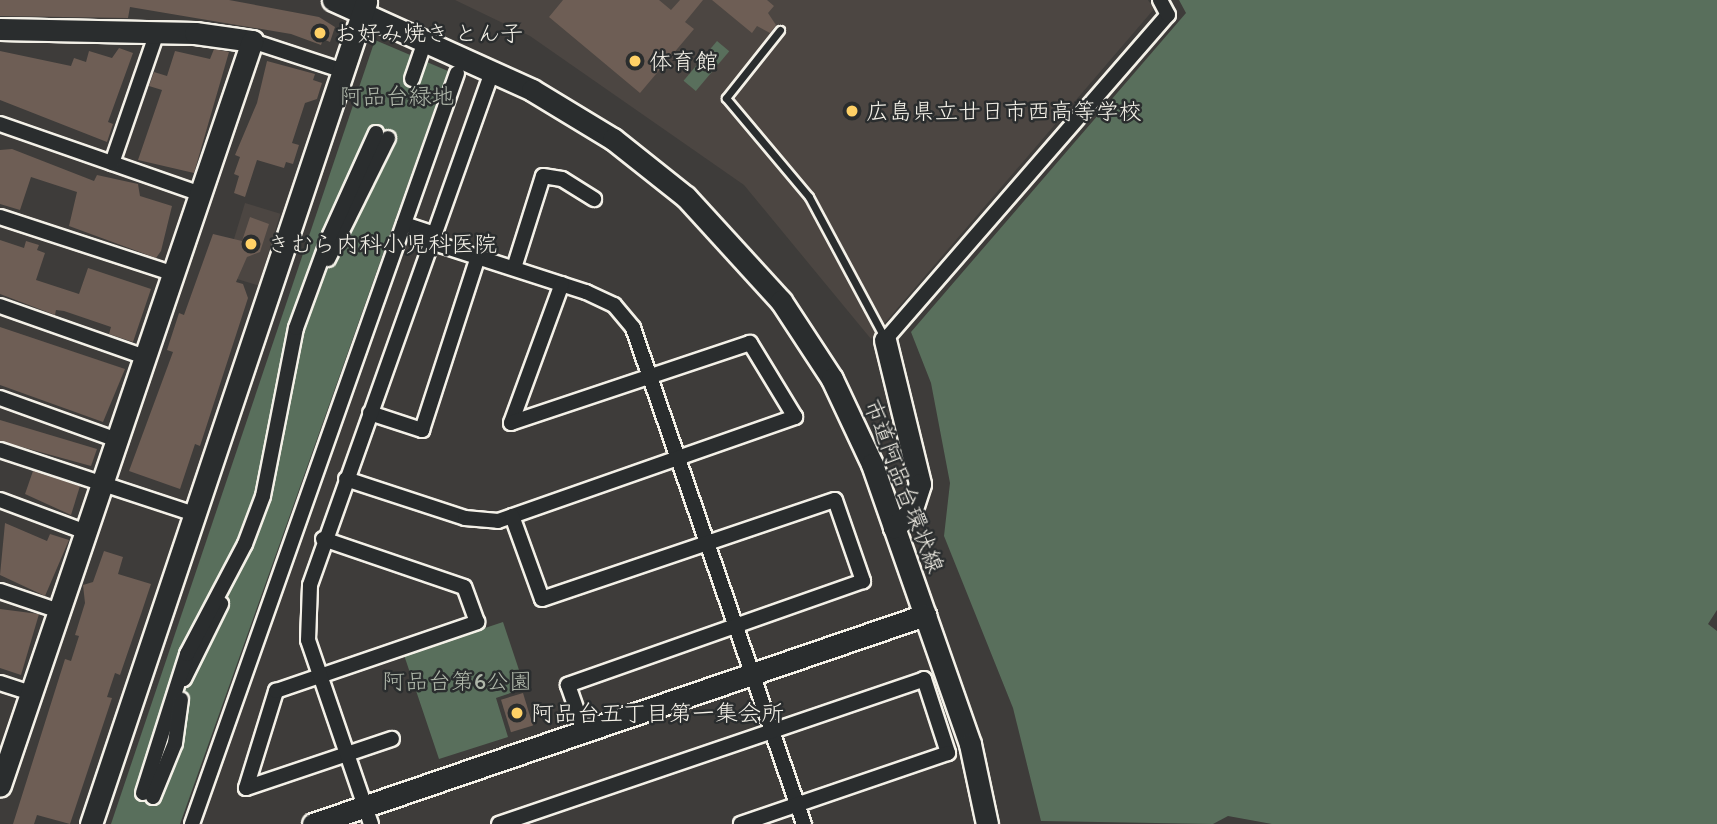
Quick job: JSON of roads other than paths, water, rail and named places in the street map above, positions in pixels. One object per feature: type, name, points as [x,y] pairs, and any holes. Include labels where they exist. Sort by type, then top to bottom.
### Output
[{"type":"street","name":"市道阿品台環状線","points":[[333,0],[365,7],[425,41],[573,113],[632,152],[687,197],[752,264],[832,379],[894,527],[925,615],[976,763],[987,824]]},
{"type":"street","points":[[894,527],[910,514],[920,484],[886,340],[1168,15],[1160,0]]},
{"type":"street","points":[[90,824],[365,7]]},
{"type":"street","points":[[0,29],[157,32],[252,41],[344,71]]},
{"type":"street","points":[[112,163],[157,32]]},
{"type":"street","points":[[1,778],[252,41]]},
{"type":"street","points":[[412,79],[425,41]]},
{"type":"street","points":[[368,815],[308,639],[306,610],[323,539],[492,72]]},
{"type":"street","points":[[191,824],[457,73]]},
{"type":"street","points":[[0,124],[201,194]]},
{"type":"street","points":[[148,795],[187,654],[228,578],[263,496],[278,402],[305,301],[382,135]]},
{"type":"street","points":[[514,268],[543,176],[562,178],[594,199]]},
{"type":"street","points":[[0,217],[174,274]]},
{"type":"street","points":[[404,223],[478,257],[562,284],[614,305],[633,328],[804,824]]},
{"type":"street","points":[[370,413],[422,430],[478,257]]},
{"type":"street","points":[[346,480],[465,518],[512,516],[795,417],[750,342],[512,423],[562,284]]},
{"type":"street","points":[[0,306],[145,357]]},
{"type":"street","points":[[0,398],[117,440]]},
{"type":"street","points":[[0,450],[195,514]]},
{"type":"street","points":[[0,500],[86,532]]},
{"type":"street","points":[[512,516],[542,599],[835,500],[863,581],[568,685],[584,732]]},
{"type":"street","points":[[323,539],[464,587],[477,622],[276,691],[246,788],[392,739]]},
{"type":"street","points":[[0,591],[59,611]]},
{"type":"street","points":[[313,824],[368,815],[584,732],[925,615]]},
{"type":"street","points":[[499,824],[923,679],[948,753],[741,824]]},
{"type":"street","points":[[0,683],[31,693]]},
{"type":"lane","points":[[780,30],[726,98],[809,198],[886,340]]},
{"type":"place","name":"お好み焼き とん子","points":[[320,33]]},
{"type":"place","name":"体育館","points":[[635,61]]},
{"type":"place","name":"広島県立廿日市西高等学校","points":[[852,111]]},
{"type":"place","name":"きむら内科小児科医院","points":[[251,244]]},
{"type":"place","name":"阿品台五丁目第一集会所","points":[[517,713]]},
{"type":"park label","name":"阿品台緑地","points":[[397,96]]},
{"type":"park label","name":"阿品台第6公園","points":[[457,681]]}]
